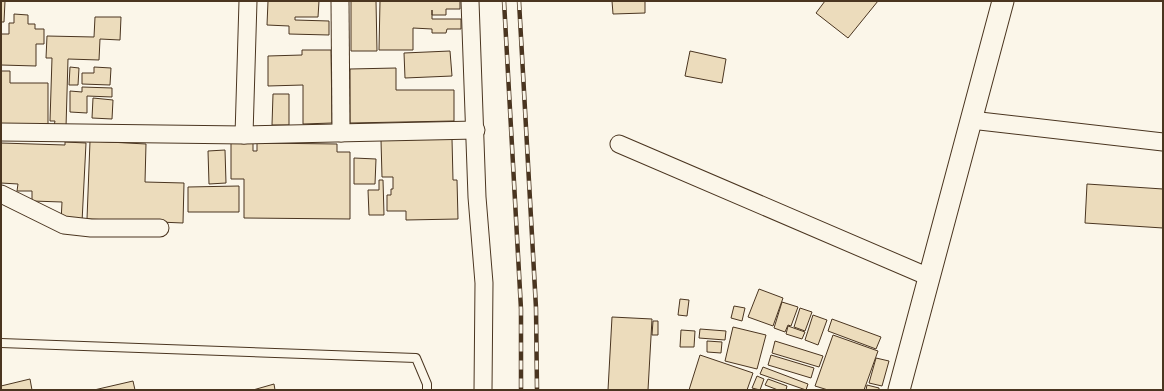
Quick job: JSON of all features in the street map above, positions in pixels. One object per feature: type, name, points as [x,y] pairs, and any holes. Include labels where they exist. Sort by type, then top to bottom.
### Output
[{"type":"street","points":[[244,135],[248,1]]},
{"type":"street","points":[[340,1],[341,133]]},
{"type":"street","points":[[470,1],[476,130],[477,197],[484,284],[484,390]]},
{"type":"street","points":[[899,390],[1003,1]]},
{"type":"street","points":[[971,120],[1163,142]]},
{"type":"street","points":[[1,132],[244,135],[476,130]]},
{"type":"street","points":[[619,144],[929,278]]},
{"type":"street","points":[[1,194],[64,226],[91,228],[160,228]]},
{"type":"lane","points":[[1,343],[416,358],[427,384],[427,390]]},
{"type":"building","points":[[1,1],[5,1],[4,22],[1,22]]},
{"type":"building","points":[[268,1],[319,1],[318,17],[295,17],[295,20],[329,21],[329,35],[289,34],[289,26],[267,25]]},
{"type":"building","points":[[351,1],[376,1],[377,51],[351,51]]},
{"type":"building","points":[[380,1],[460,1],[460,9],[446,9],[446,15],[432,15],[432,19],[461,19],[461,29],[447,29],[446,33],[432,33],[432,29],[413,28],[413,50],[379,50]]},
{"type":"building","points":[[612,1],[645,1],[645,13],[613,14]]},
{"type":"building","points":[[825,1],[878,1],[848,38],[816,13]]},
{"type":"building","points":[[14,14],[28,15],[28,24],[35,24],[35,29],[44,29],[44,44],[36,44],[36,66],[1,65],[1,34],[9,34],[9,23],[14,23]]},
{"type":"building","points":[[95,17],[121,17],[120,40],[100,39],[99,60],[68,59],[66,127],[54,126],[55,121],[50,121],[52,58],[46,58],[47,36],[94,37]]},
{"type":"building","points":[[302,50],[331,50],[332,123],[303,124],[303,85],[268,86],[268,56],[302,55]]},
{"type":"building","points":[[450,51],[452,76],[405,78],[404,53]]},
{"type":"building","points":[[690,51],[726,59],[722,83],[685,76]]},
{"type":"building","points":[[70,67],[79,68],[78,85],[69,85]]},
{"type":"building","points":[[94,67],[111,68],[110,85],[82,84],[82,73],[94,73]]},
{"type":"building","points":[[396,68],[396,90],[454,90],[454,121],[350,123],[350,69]]},
{"type":"building","points":[[1,71],[10,71],[10,83],[48,83],[48,124],[32,124],[32,129],[1,129]]},
{"type":"building","points":[[82,87],[112,88],[112,97],[87,96],[87,113],[70,112],[70,91],[82,92]]},
{"type":"building","points":[[273,94],[289,94],[289,125],[272,125]]},
{"type":"building","points":[[93,98],[113,100],[112,119],[92,118]]},
{"type":"building","points":[[452,139],[453,180],[457,180],[458,219],[406,220],[406,211],[387,211],[387,195],[391,195],[391,189],[393,189],[393,177],[382,177],[381,140]]},
{"type":"building","points":[[90,141],[146,144],[145,182],[184,183],[183,223],[87,219]]},
{"type":"building","points":[[65,142],[86,143],[82,222],[61,222],[62,202],[32,201],[32,191],[17,191],[18,184],[1,183],[1,143],[65,145]]},
{"type":"building","points":[[231,143],[253,143],[253,151],[257,151],[257,143],[337,144],[337,152],[350,152],[350,219],[244,218],[244,179],[231,179]]},
{"type":"building","points":[[225,150],[226,183],[209,184],[208,151]]},
{"type":"building","points":[[354,158],[376,159],[375,184],[354,184]]},
{"type":"building","points":[[379,180],[383,180],[384,215],[369,215],[368,190],[379,190]]},
{"type":"building","points":[[1087,184],[1163,189],[1163,228],[1085,223]]},
{"type":"building","points":[[239,186],[239,212],[188,212],[188,187]]},
{"type":"building","points":[[759,289],[783,298],[773,326],[748,317]]},
{"type":"building","points":[[680,299],[689,300],[687,316],[678,315]]},
{"type":"building","points":[[782,302],[798,307],[791,326],[788,325],[785,332],[774,328]]},
{"type":"building","points":[[734,306],[745,308],[742,321],[731,318]]},
{"type":"building","points":[[800,308],[812,312],[805,331],[794,327]]},
{"type":"building","points":[[813,315],[827,320],[818,345],[805,340]]},
{"type":"building","points":[[612,317],[652,319],[648,390],[608,390]]},
{"type":"building","points":[[832,319],[881,337],[876,349],[828,331]]},
{"type":"building","points":[[653,321],[658,321],[658,335],[652,335]]},
{"type":"building","points":[[788,326],[805,332],[802,339],[786,334]]},
{"type":"building","points":[[733,327],[766,335],[757,369],[725,361]]},
{"type":"building","points":[[700,329],[726,331],[725,340],[699,338]]},
{"type":"building","points":[[681,330],[695,331],[694,347],[680,347]]},
{"type":"building","points":[[833,335],[878,351],[864,390],[828,390],[815,386]]},
{"type":"building","points":[[707,341],[722,342],[721,353],[707,352]]},
{"type":"building","points":[[775,341],[823,356],[819,367],[772,353]]},
{"type":"building","points":[[700,355],[753,373],[747,390],[689,390]]},
{"type":"building","points":[[771,355],[814,368],[811,378],[768,365]]},
{"type":"building","points":[[876,358],[889,361],[882,386],[869,383]]},
{"type":"building","points":[[763,367],[808,384],[806,390],[760,374]]},
{"type":"building","points":[[757,376],[764,379],[760,390],[752,388]]},
{"type":"building","points":[[30,379],[32,390],[1,390],[1,386]]},
{"type":"building","points":[[768,379],[787,386],[786,390],[778,390],[765,385]]},
{"type":"building","points":[[133,381],[135,390],[94,390]]},
{"type":"building","points":[[274,384],[275,390],[253,390]]},
{"type":"building","points":[[867,385],[879,388],[879,390],[866,390]]},
{"type":"railway","points":[[504,1],[521,309],[521,390]]},
{"type":"railway","points":[[519,1],[536,308],[537,390]]}]
